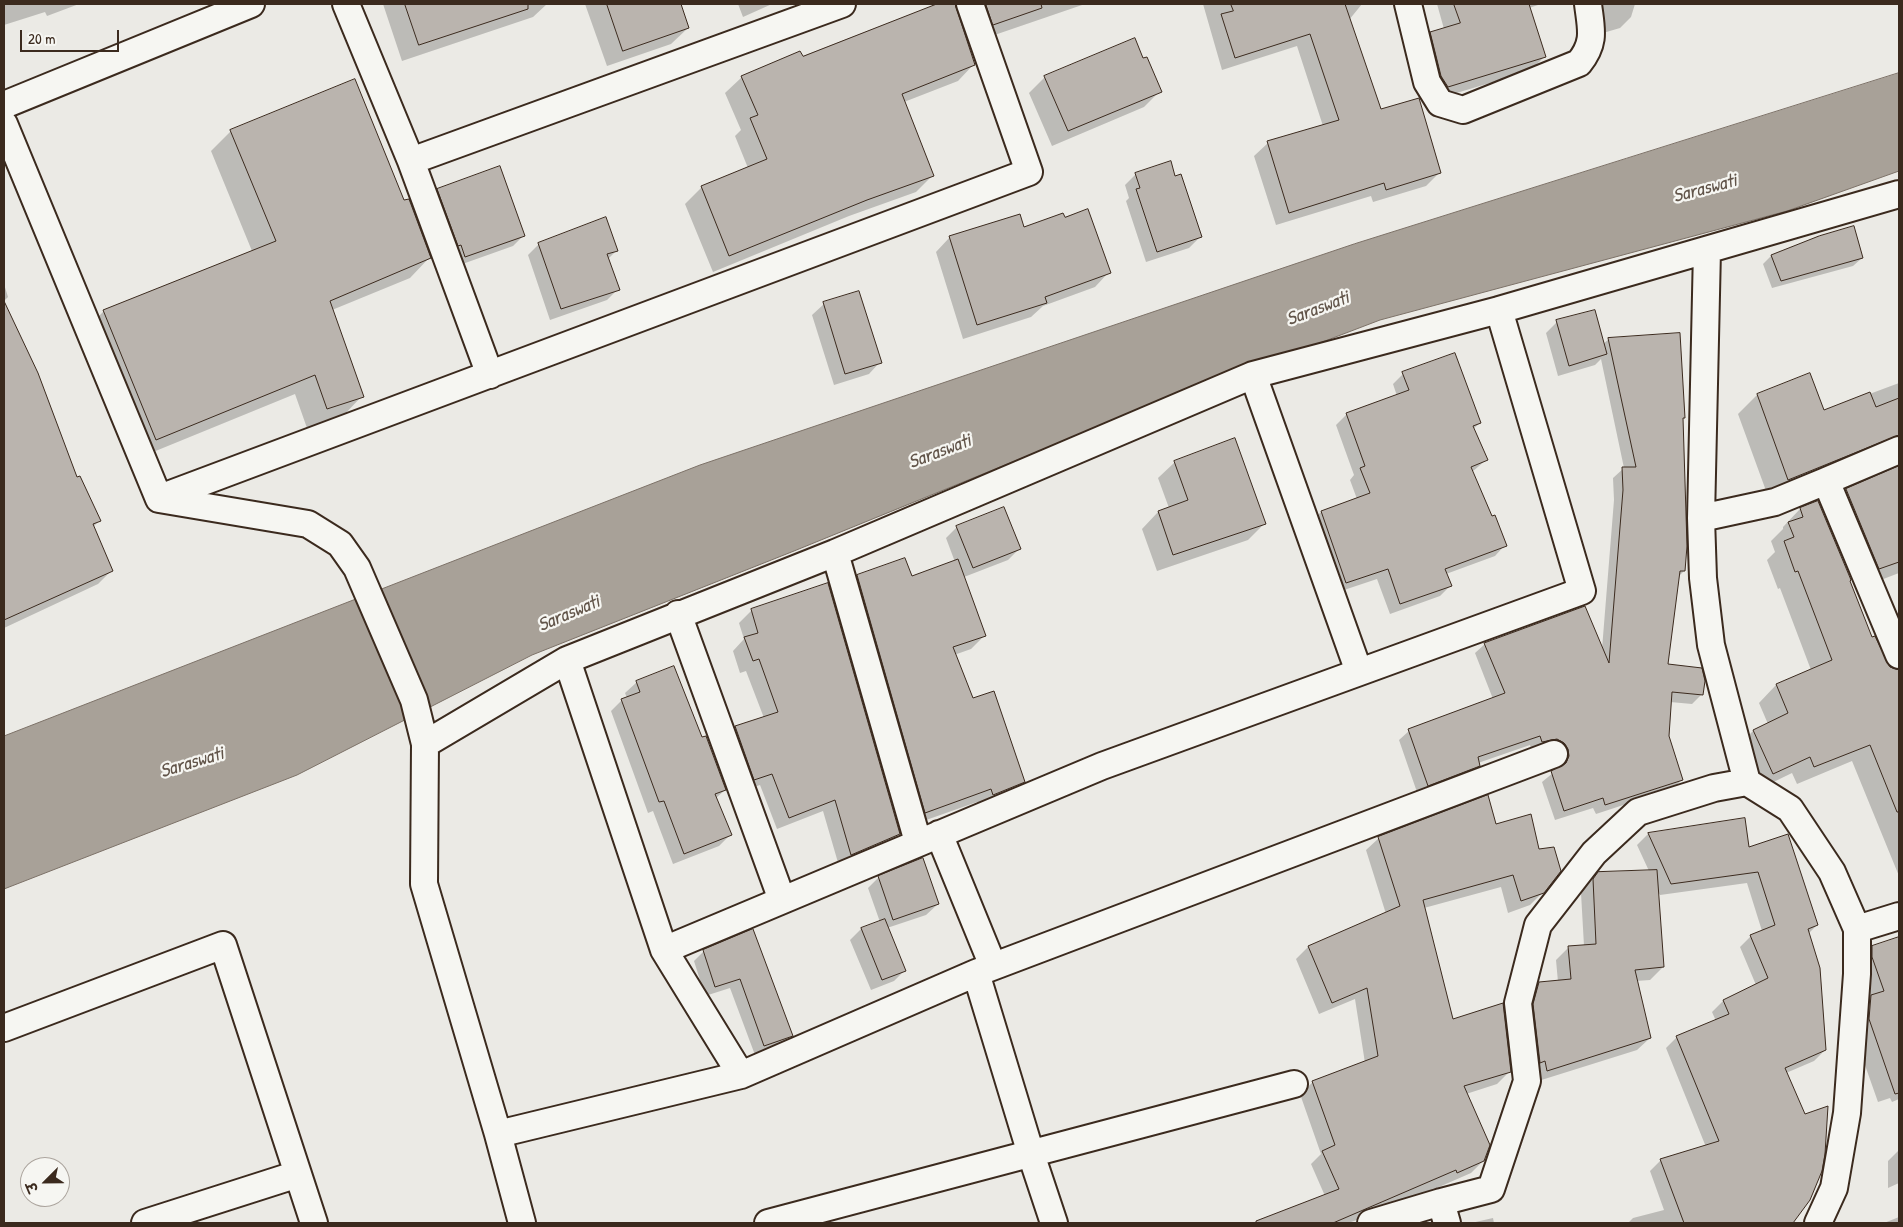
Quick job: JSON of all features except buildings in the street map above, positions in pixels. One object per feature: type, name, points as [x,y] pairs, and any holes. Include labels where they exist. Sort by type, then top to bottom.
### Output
[{"type":"street","points":[[4,105],[252,4]]},
{"type":"street","points":[[346,4],[411,162],[490,375]]},
{"type":"street","points":[[411,162],[842,4]]},
{"type":"street","points":[[159,498],[1029,172],[970,4]]},
{"type":"street","points":[[1408,4],[1427,82],[1440,103],[1463,110],[1579,63],[1588,53],[1592,39],[1588,4]]},
{"type":"street","points":[[4,124],[159,498]]},
{"type":"street","points":[[425,744],[567,660],[678,614],[835,553],[1253,375],[1499,310],[1899,194]]},
{"type":"street","points":[[1707,250],[1702,518],[1705,613],[1711,645],[1747,782]]},
{"type":"street","points":[[664,950],[1102,766],[1582,591],[1499,310]]},
{"type":"street","points":[[1253,375],[1359,672]]},
{"type":"street","points":[[1702,518],[1775,502],[1899,450]]},
{"type":"street","points":[[1826,481],[1889,599],[1899,655]]},
{"type":"street","points":[[159,498],[308,524],[340,544],[357,568],[414,700],[425,744],[424,884],[498,1134],[522,1223]]},
{"type":"street","points":[[835,553],[928,838],[984,970],[1031,1154],[1054,1223]]},
{"type":"street","points":[[678,614],[782,900]]},
{"type":"street","points":[[567,660],[664,950],[741,1075]]},
{"type":"street","points":[[498,1134],[741,1075],[984,970],[1554,754]]},
{"type":"street","points":[[1371,1223],[1444,1213],[1491,1189],[1527,1081],[1518,1003],[1538,925],[1594,853],[1638,812],[1714,788],[1747,782],[1790,809],[1832,872],[1857,929],[1858,974],[1847,1113],[1834,1188],[1818,1223]]},
{"type":"street","points":[[1857,929],[1899,916]]},
{"type":"street","points":[[4,1028],[223,945],[314,1223]]},
{"type":"street","points":[[768,1223],[1294,1084]]},
{"type":"street","points":[[145,1223],[298,1174]]},
{"type":"water","name":"Saraswati","points":[[1899,73],[1899,171],[1787,211],[1380,320],[1076,436],[532,655],[297,775],[4,889],[4,736],[700,465],[1354,244]]}]
